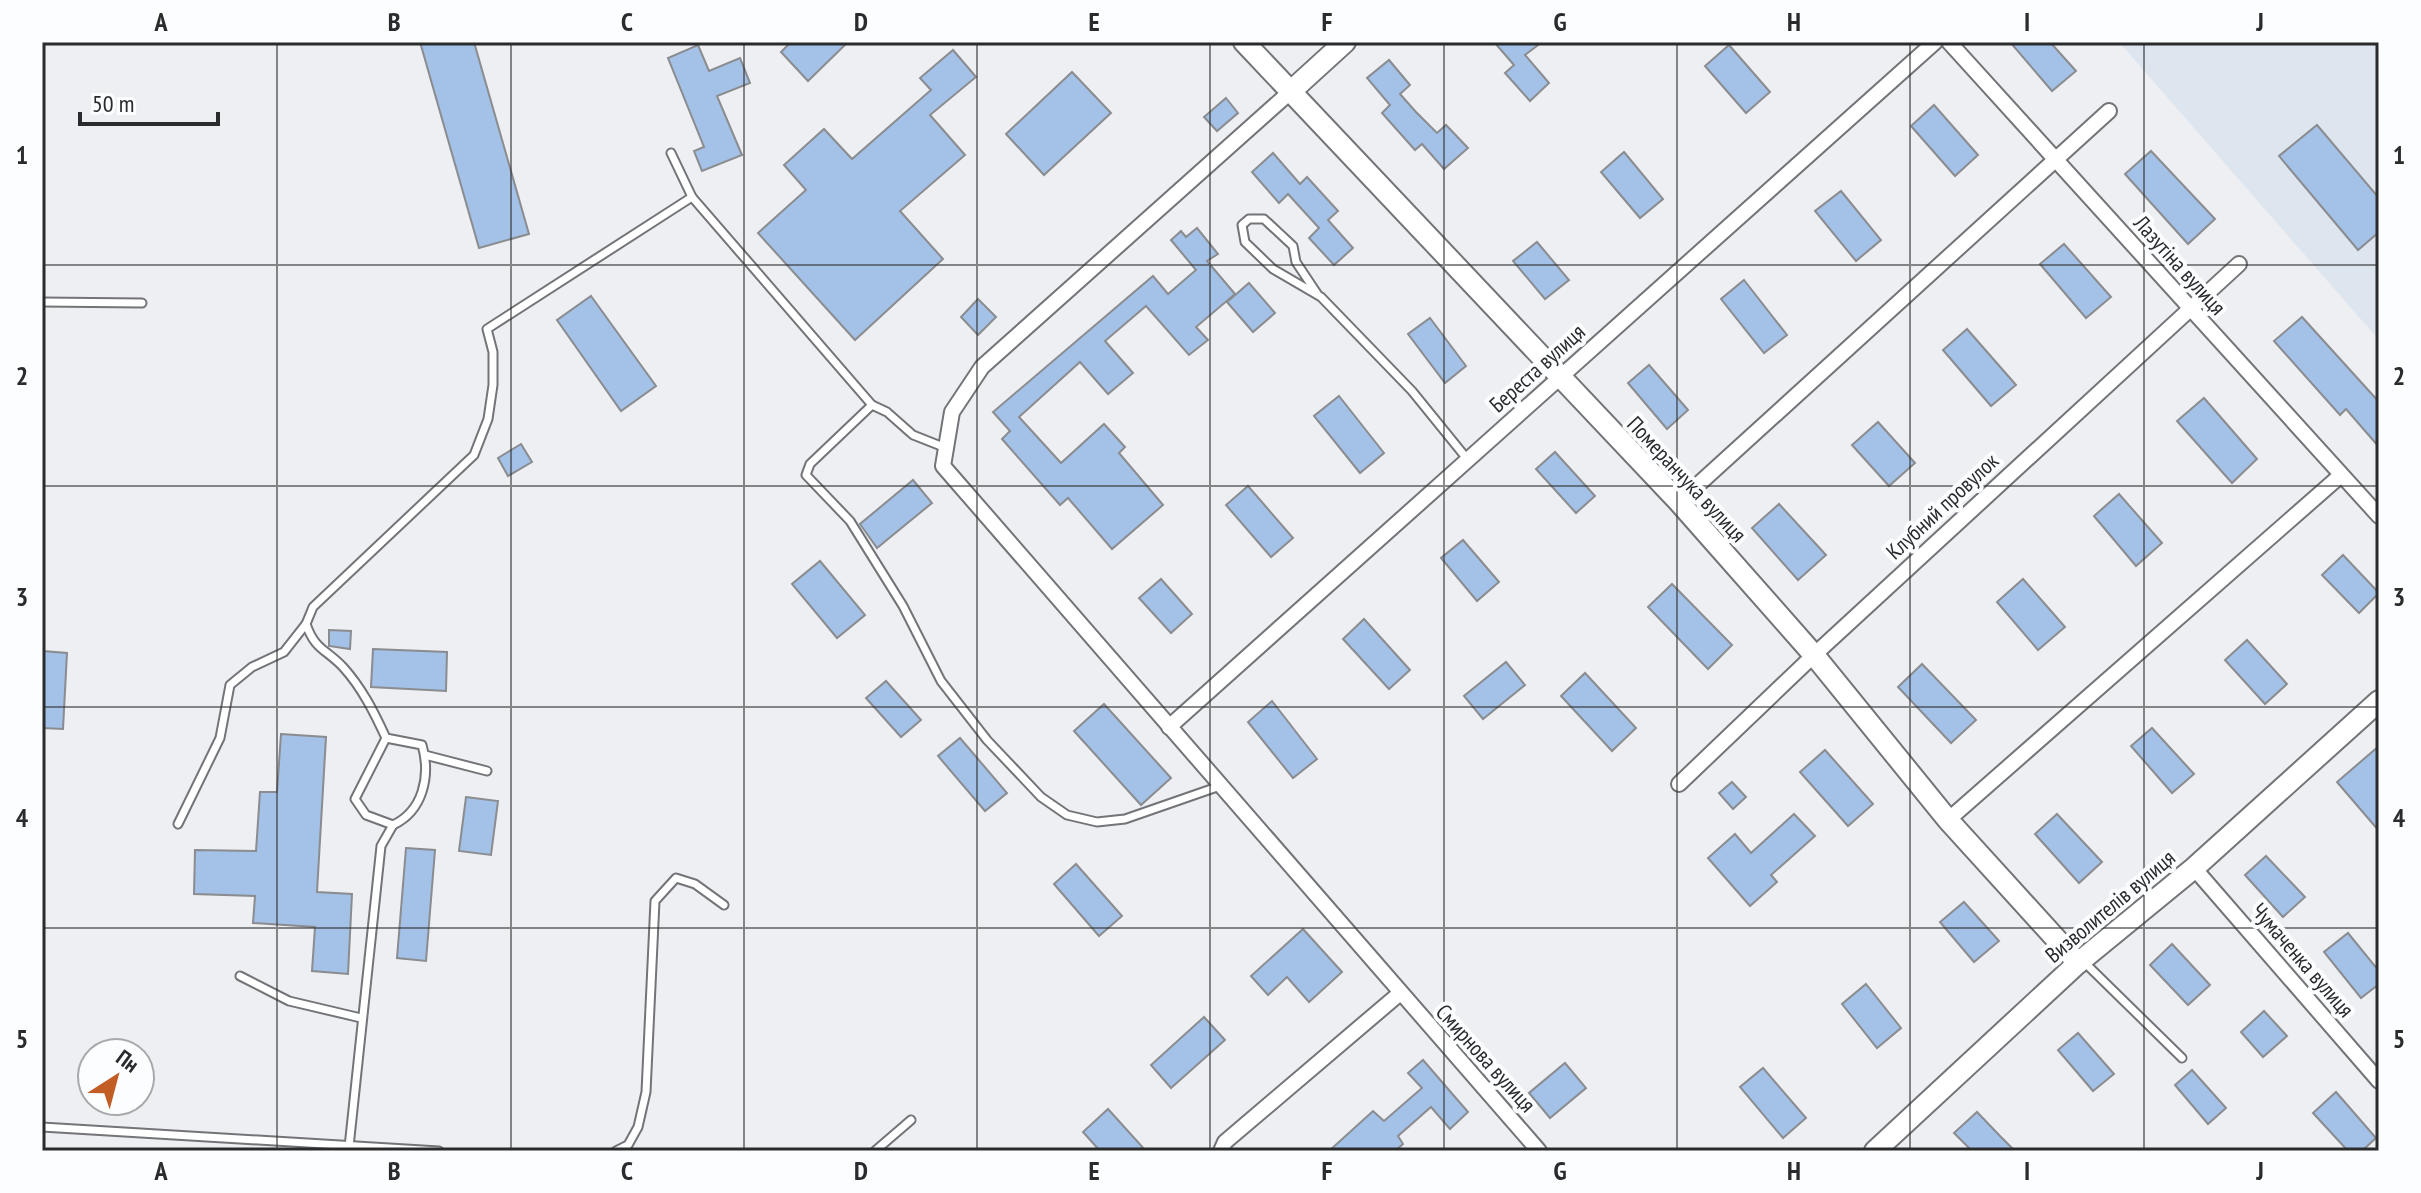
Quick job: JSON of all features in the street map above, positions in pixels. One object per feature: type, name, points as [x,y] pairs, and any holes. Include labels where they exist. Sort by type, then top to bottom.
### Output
[{"type":"street","name":"Померанчука вулиця","points":[[1244,42],[1558,378],[1679,502],[1814,655],[1948,820],[2080,961]]},
{"type":"street","points":[[946,448],[952,412],[982,367],[1345,42]]},
{"type":"street","name":"Береста вулиця","points":[[1169,727],[1935,42]]},
{"type":"street","name":"Лазутіна вулиця","points":[[1949,42],[2379,516]]},
{"type":"street","points":[[1679,502],[2109,111]]},
{"type":"street","name":"Клубний провулок","points":[[1679,784],[1814,655],[2239,264]]},
{"type":"street","name":"Смирнова вулиця","points":[[946,448],[943,466],[1399,994],[1539,1151]]},
{"type":"street","points":[[1948,820],[2340,476]]},
{"type":"street","name":"Визволителів вулиця","points":[[1885,1148],[2080,961],[2194,868],[2379,701]]},
{"type":"street","name":"Чумаченка вулиця","points":[[2194,868],[2379,1081]]},
{"type":"street","points":[[1221,1151],[1225,1142],[1399,994]]},
{"type":"lane","points":[[671,153],[692,197],[872,405],[887,412],[913,435],[946,448]]},
{"type":"lane","points":[[178,824],[220,738],[230,685],[252,667],[284,652],[306,624],[313,607],[474,455],[488,419],[493,385],[493,352],[487,329],[692,197]]},
{"type":"lane","points":[[1318,295],[1273,269],[1245,242],[1242,225],[1249,219],[1264,219],[1293,246],[1296,262],[1318,295],[1412,391],[1468,460]]},
{"type":"lane","points":[[42,302],[142,303]]},
{"type":"lane","points":[[872,405],[810,464],[806,475],[850,521],[903,606],[941,681],[987,740],[1041,797],[1067,815],[1097,822],[1125,819],[1220,786]]},
{"type":"lane","points":[[306,624],[313,643],[342,665],[369,701],[386,738]]},
{"type":"lane","points":[[349,1147],[381,846],[393,825],[410,817],[422,793],[428,764],[422,745],[386,738]]},
{"type":"lane","points":[[386,738],[355,799],[366,815],[393,825]]},
{"type":"lane","points":[[425,755],[487,771]]},
{"type":"lane","points":[[616,1151],[628,1145],[638,1127],[646,1092],[655,901],[676,878],[695,884],[724,905]]},
{"type":"lane","points":[[2080,961],[2182,1058]]},
{"type":"lane","points":[[240,976],[289,1001],[361,1018]]},
{"type":"lane","points":[[875,1151],[911,1120]]},
{"type":"lane","points":[[42,1127],[332,1149],[439,1151]]},
{"type":"shaded area","points":[[2119,42],[2379,42],[2379,340]]},
{"type":"building","points":[[420,42],[474,42],[529,234],[479,248]]},
{"type":"building","points":[[791,42],[848,42],[808,81],[781,52]]},
{"type":"building","points":[[1494,42],[1542,42],[1525,55],[1549,83],[1530,101],[1505,73],[1514,65]]},
{"type":"building","points":[[2010,42],[2050,42],[2076,71],[2052,91]]},
{"type":"building","points":[[698,45],[709,71],[740,58],[750,83],[717,96],[742,155],[702,171],[694,151],[704,147],[668,58]]},
{"type":"building","points":[[1729,45],[1770,92],[1746,113],[1705,66]]},
{"type":"building","points":[[953,50],[976,77],[930,115],[965,155],[900,211],[943,259],[855,340],[758,233],[806,190],[784,165],[824,129],[852,159],[931,90],[920,78]]},
{"type":"building","points":[[1389,60],[1410,85],[1400,94],[1416,112],[1437,133],[1446,125],[1468,148],[1444,169],[1422,144],[1415,150],[1382,113],[1390,105],[1367,78]]},
{"type":"building","points":[[1072,72],[1111,113],[1044,175],[1006,134]]},
{"type":"building","points":[[1226,98],[1238,113],[1217,131],[1204,117]]},
{"type":"building","points":[[1934,105],[1978,155],[1955,176],[1911,126]]},
{"type":"building","points":[[2317,125],[2379,198],[2379,232],[2358,250],[2279,156]]},
{"type":"building","points":[[2151,151],[2215,219],[2188,244],[2125,174]]},
{"type":"building","points":[[1624,152],[1663,199],[1640,218],[1601,172]]},
{"type":"building","points":[[1273,153],[1300,184],[1307,177],[1338,211],[1328,220],[1353,248],[1334,265],[1309,238],[1319,228],[1288,194],[1279,203],[1252,172]]},
{"type":"building","points":[[1841,191],[1881,240],[1856,261],[1815,211]]},
{"type":"building","points":[[1197,228],[1218,254],[1207,261],[1235,294],[1196,327],[1208,340],[1189,355],[1146,306],[1105,341],[1133,373],[1108,394],[1080,362],[1019,417],[1061,463],[1104,424],[1125,447],[1119,453],[1163,505],[1112,549],[1068,498],[1060,505],[1002,439],[1010,431],[993,412],[1153,276],[1168,294],[1196,270],[1171,240],[1181,231],[1186,237]]},
{"type":"building","points":[[1537,242],[1569,280],[1545,299],[1513,261]]},
{"type":"building","points":[[2064,244],[2111,297],[2086,318],[2040,264]]},
{"type":"building","points":[[1744,280],[1787,335],[1764,353],[1721,299]]},
{"type":"building","points":[[1249,283],[1275,313],[1253,332],[1227,302]]},
{"type":"building","points":[[591,296],[656,386],[621,411],[557,320]]},
{"type":"building","points":[[978,299],[996,317],[978,335],[961,317]]},
{"type":"building","points":[[2302,317],[2379,402],[2379,447],[2346,409],[2340,415],[2274,341]]},
{"type":"building","points":[[1430,318],[1466,366],[1445,383],[1408,334]]},
{"type":"building","points":[[1967,329],[2016,385],[1991,406],[1943,350]]},
{"type":"building","points":[[1649,365],[1688,410],[1667,429],[1628,383]]},
{"type":"building","points":[[1339,396],[1384,453],[1360,473],[1314,416]]},
{"type":"building","points":[[2204,398],[2257,459],[2232,483],[2177,421]]},
{"type":"building","points":[[1878,422],[1915,463],[1889,486],[1852,445]]},
{"type":"building","points":[[521,444],[532,462],[508,476],[498,458]]},
{"type":"building","points":[[1555,452],[1595,496],[1576,513],[1536,469]]},
{"type":"building","points":[[913,480],[932,503],[877,548],[860,524]]},
{"type":"building","points":[[1248,486],[1293,538],[1271,557],[1226,505]]},
{"type":"building","points":[[2119,494],[2162,543],[2136,566],[2094,516]]},
{"type":"building","points":[[1779,504],[1826,555],[1798,580],[1752,528]]},
{"type":"building","points":[[1463,540],[1499,582],[1477,601],[1441,558]]},
{"type":"building","points":[[2343,555],[2379,593],[2359,613],[2322,575]]},
{"type":"building","points":[[820,561],[865,615],[837,638],[792,584]]},
{"type":"building","points":[[1161,579],[1192,614],[1171,633],[1139,598]]},
{"type":"building","points":[[2023,579],[2065,627],[2038,650],[1997,602]]},
{"type":"building","points":[[1672,584],[1732,645],[1708,669],[1648,607]]},
{"type":"building","points":[[1364,619],[1410,670],[1389,689],[1343,639]]},
{"type":"building","points":[[329,630],[351,631],[350,649],[329,646]]},
{"type":"building","points":[[2247,640],[2287,684],[2265,704],[2225,660]]},
{"type":"building","points":[[373,649],[447,652],[446,691],[371,687]]},
{"type":"building","points":[[43,651],[67,653],[63,729],[42,728]]},
{"type":"building","points":[[1506,662],[1525,685],[1483,719],[1464,696]]},
{"type":"building","points":[[1922,664],[1976,720],[1951,743],[1898,687]]},
{"type":"building","points":[[1585,673],[1636,728],[1612,751],[1561,696]]},
{"type":"building","points":[[886,681],[921,720],[901,737],[866,698]]},
{"type":"building","points":[[1272,701],[1317,759],[1293,778],[1248,722]]},
{"type":"building","points":[[1104,704],[1171,778],[1141,805],[1074,731]]},
{"type":"building","points":[[2152,728],[2194,774],[2172,793],[2131,746]]},
{"type":"building","points":[[281,734],[326,737],[317,892],[352,894],[348,974],[312,971],[315,927],[253,923],[255,896],[194,894],[195,850],[256,851],[260,792],[277,792]]},
{"type":"building","points":[[960,738],[1007,793],[985,811],[938,756]]},
{"type":"building","points":[[2379,746],[2379,831],[2337,782]]},
{"type":"building","points":[[1825,750],[1873,804],[1848,826],[1800,772]]},
{"type":"building","points":[[1732,782],[1746,797],[1733,809],[1719,793]]},
{"type":"building","points":[[466,797],[498,801],[491,855],[459,851]]},
{"type":"building","points":[[1794,814],[1815,836],[1771,875],[1777,882],[1750,906],[1708,858],[1735,834],[1751,853]]},
{"type":"building","points":[[2057,814],[2102,862],[2079,883],[2035,834]]},
{"type":"building","points":[[406,848],[435,850],[426,961],[397,958]]},
{"type":"building","points":[[2266,856],[2305,897],[2283,917],[2245,875]]},
{"type":"building","points":[[1076,864],[1122,916],[1099,936],[1054,884]]},
{"type":"building","points":[[1964,902],[1999,941],[1974,962],[1940,922]]},
{"type":"building","points":[[1303,929],[1342,972],[1309,1002],[1287,977],[1268,995],[1251,976]]},
{"type":"building","points":[[2348,933],[2379,971],[2379,984],[2361,998],[2324,952]]},
{"type":"building","points":[[2172,944],[2210,985],[2188,1005],[2150,965]]},
{"type":"building","points":[[1866,984],[1901,1028],[1877,1048],[1842,1004]]},
{"type":"building","points":[[2264,1011],[2287,1036],[2263,1057],[2241,1032]]},
{"type":"building","points":[[1204,1017],[1225,1040],[1171,1088],[1151,1065]]},
{"type":"building","points":[[2078,1033],[2114,1074],[2093,1091],[2058,1050]]},
{"type":"building","points":[[1423,1060],[1468,1112],[1450,1129],[1431,1107],[1398,1136],[1403,1144],[1395,1151],[1329,1151],[1373,1111],[1384,1121],[1422,1088],[1408,1073]]},
{"type":"building","points":[[1565,1063],[1586,1088],[1550,1118],[1529,1093]]},
{"type":"building","points":[[1763,1068],[1806,1118],[1783,1138],[1740,1087]]},
{"type":"building","points":[[2192,1070],[2226,1108],[2208,1124],[2175,1085]]},
{"type":"building","points":[[2336,1092],[2376,1138],[2362,1151],[2348,1151],[2313,1113]]},
{"type":"building","points":[[1108,1109],[1146,1151],[1100,1151],[1083,1132]]},
{"type":"building","points":[[1977,1112],[2015,1151],[1972,1151],[1954,1133]]}]
